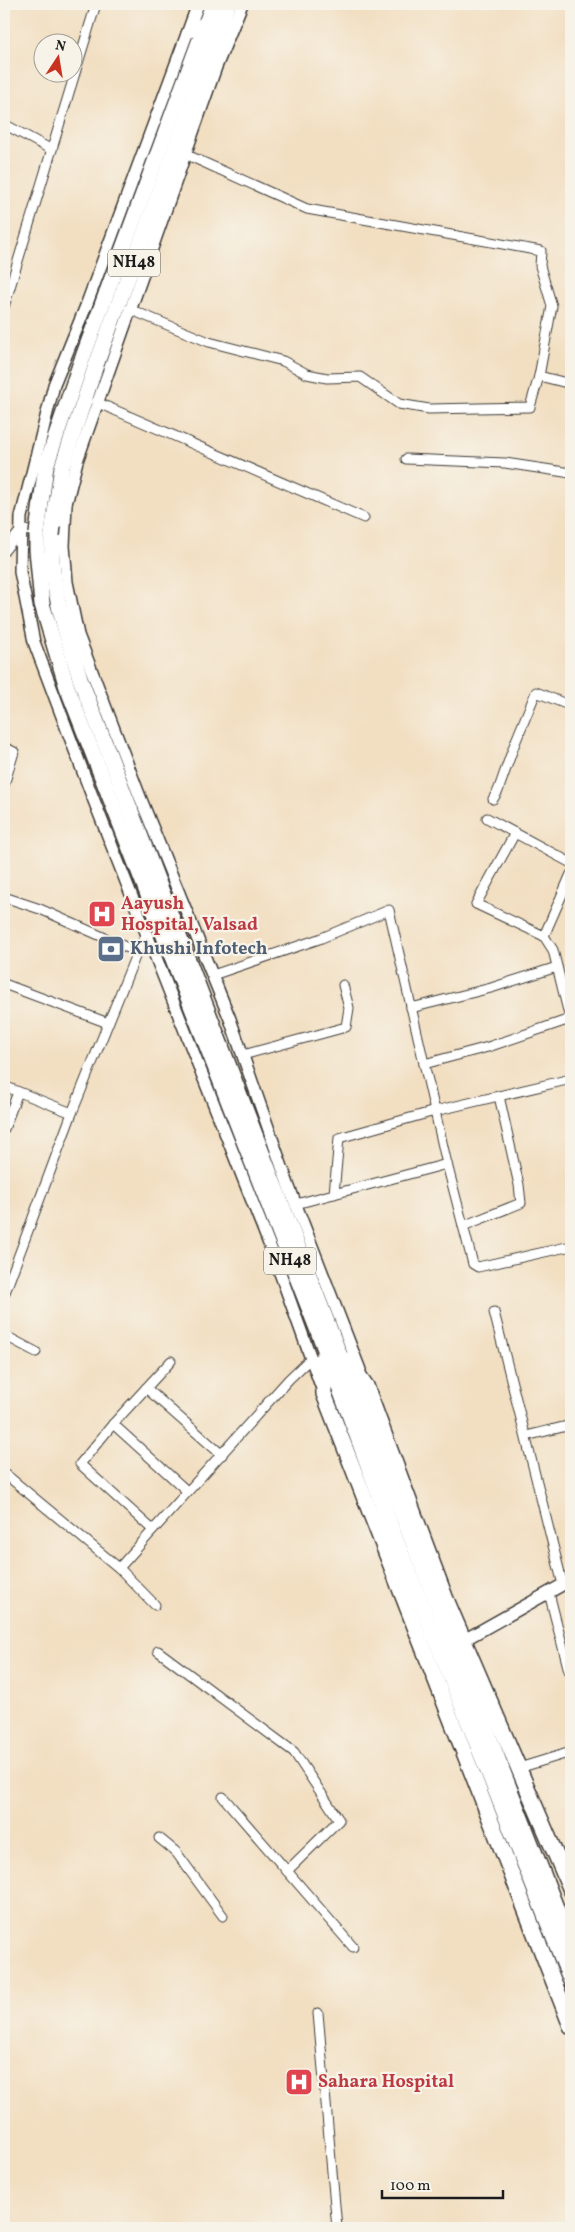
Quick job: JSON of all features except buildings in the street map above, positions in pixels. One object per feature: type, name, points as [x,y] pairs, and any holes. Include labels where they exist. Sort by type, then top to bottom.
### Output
[{"type":"highway","name":"NH48","points":[[213,4],[84,355],[46,466],[51,555],[58,603],[81,681],[233,1077],[394,1532],[571,1981]]},
{"type":"highway","name":"NH48","points":[[228,4],[80,413],[62,467],[49,530],[36,549],[42,604],[67,687],[571,1946]]},
{"type":"highway","points":[[328,1341],[366,1386],[445,1597],[571,1890]]},
{"type":"highway","points":[[328,1341],[324,1394],[571,2026]]},
{"type":"highway","points":[[532,1846],[551,1841]]},
{"type":"street","points":[[4,307],[96,4]]},
{"type":"street","points":[[198,4],[86,306],[54,385],[21,517],[20,572],[34,642],[271,1250],[324,1394]]},
{"type":"street","points":[[49,530],[66,504],[77,461],[96,402],[216,67],[242,4]]},
{"type":"street","points":[[187,34],[207,20]]},
{"type":"street","points":[[4,124],[52,150]]},
{"type":"street","points":[[129,309],[209,342],[284,361],[307,374],[326,378],[360,376],[399,404],[406,406],[429,409],[530,407],[540,376],[552,306],[540,266],[541,251],[308,209],[186,154]]},
{"type":"street","points":[[540,376],[571,384]]},
{"type":"street","points":[[96,402],[364,518]]},
{"type":"street","points":[[406,459],[505,463],[571,473]]},
{"type":"street","points":[[21,530],[49,530]]},
{"type":"street","points":[[4,551],[21,530]]},
{"type":"street","points":[[49,530],[67,582],[78,635],[140,797],[213,975],[296,1204],[366,1386]]},
{"type":"street","points":[[493,799],[536,692],[571,704]]},
{"type":"street","points":[[4,747],[14,752],[4,785]]},
{"type":"street","points":[[487,818],[571,863]]},
{"type":"street","points":[[424,1064],[488,1047],[571,1021],[553,950],[544,936],[476,904],[515,833]]},
{"type":"street","points":[[544,936],[571,874]]},
{"type":"street","points":[[4,898],[40,909],[137,952]]},
{"type":"street","points":[[213,975],[319,940],[389,910],[447,1164],[473,1264],[478,1267],[571,1246]]},
{"type":"street","points":[[4,1295],[72,1113],[137,952],[147,934]]},
{"type":"street","points":[[411,1008],[491,988],[558,967]]},
{"type":"street","points":[[4,984],[108,1023]]},
{"type":"street","points":[[243,1055],[346,1027],[349,1008],[343,985]]},
{"type":"street","points":[[233,1077],[249,1072]]},
{"type":"street","points":[[334,1194],[339,1138],[435,1111],[571,1079]]},
{"type":"street","points":[[4,1086],[72,1113]]},
{"type":"street","points":[[4,1129],[18,1092]]},
{"type":"street","points":[[463,1226],[521,1203],[519,1185],[499,1096]]},
{"type":"street","points":[[296,1204],[447,1164]]},
{"type":"street","points":[[464,1640],[567,1583],[494,1312]]},
{"type":"street","points":[[4,1335],[36,1352]]},
{"type":"street","points":[[119,1568],[289,1379],[311,1358]]},
{"type":"street","points":[[153,1530],[80,1464],[113,1424],[171,1361]]},
{"type":"street","points":[[146,1388],[222,1455]]},
{"type":"street","points":[[113,1424],[187,1491]]},
{"type":"street","points":[[526,1436],[571,1427]]},
{"type":"street","points":[[4,1473],[119,1568],[155,1605]]},
{"type":"street","points":[[549,1593],[571,1679]]},
{"type":"street","points":[[158,1651],[294,1752],[339,1820],[286,1871]]},
{"type":"street","points":[[520,1768],[571,1752]]},
{"type":"street","points":[[223,1797],[353,1947]]},
{"type":"street","points":[[159,1838],[176,1852],[224,1916]]},
{"type":"street","points":[[318,2013],[337,2228]]},
{"type":"place","name":"Aayush Hospital, Valsad","points":[[102,914]]},
{"type":"place","name":"Khushi Infotech","points":[[111,949]]},
{"type":"place","name":"Sahara Hospital","points":[[299,2082]]}]
